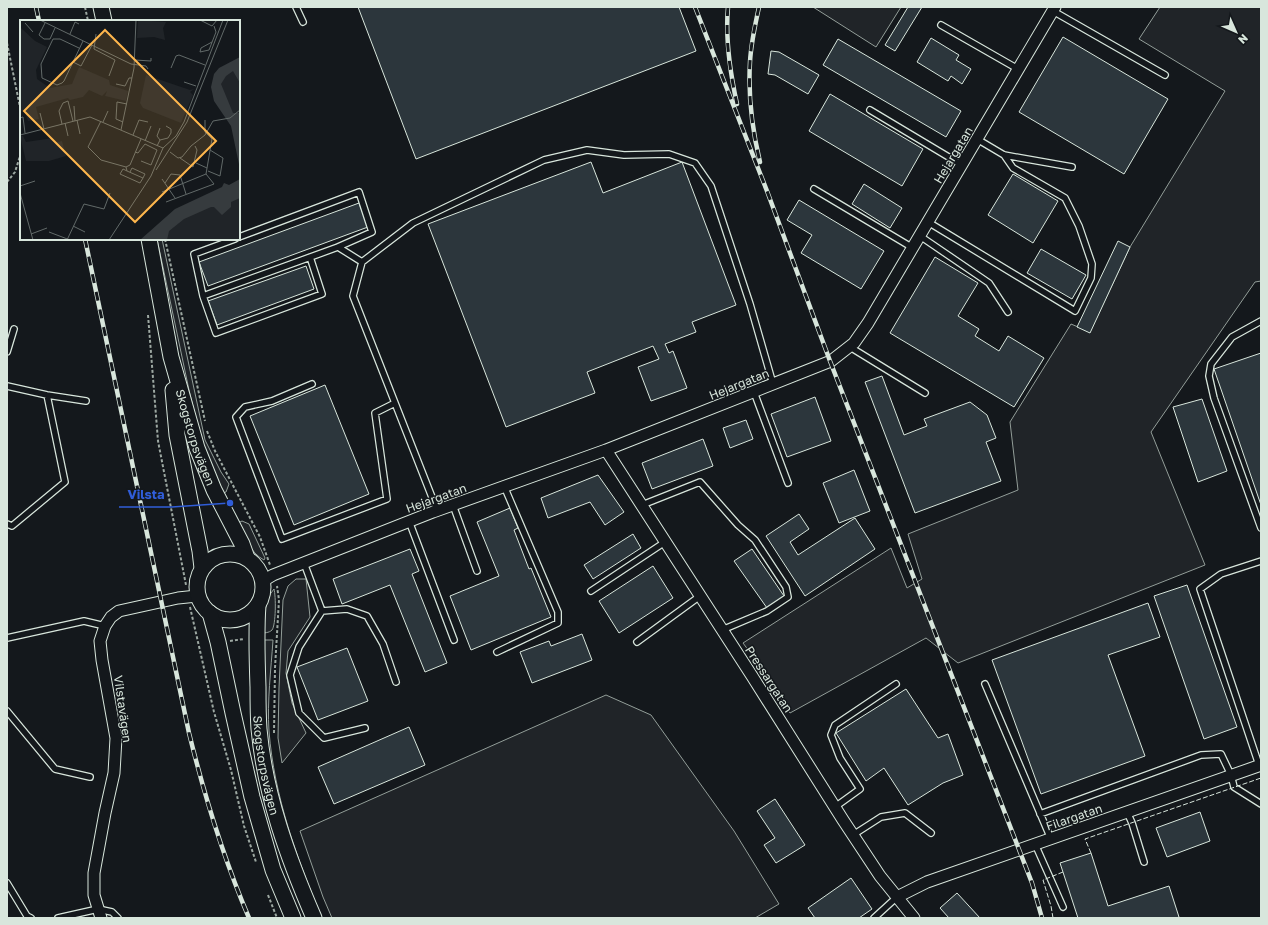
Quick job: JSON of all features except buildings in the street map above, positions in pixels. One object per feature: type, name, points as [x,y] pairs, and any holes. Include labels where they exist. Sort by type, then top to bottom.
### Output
[{"type":"main road","points":[[101,7],[104,20]]},
{"type":"main road","name":"Skogstorpsvägen","points":[[149,240],[171,357],[197,448],[214,490],[242,544],[247,558]]},
{"type":"main road","name":"Skogstorpsvägen","points":[[171,357],[177,434],[202,568]]},
{"type":"main road","points":[[234,553],[247,558],[268,578],[258,605],[250,614],[238,619],[221,619],[210,613],[193,597],[202,568],[209,560],[222,554],[234,553]]},
{"type":"main road","name":"Skogstorpsvägen","points":[[258,605],[256,638],[259,729],[265,765],[273,805],[287,851],[314,918]]},
{"type":"main road","name":"Skogstorpsvägen","points":[[210,613],[218,642],[252,797],[273,870],[293,918]]},
{"type":"street","name":"Hejargatan","points":[[268,578],[437,510],[606,450],[831,361],[854,344],[868,323],[1054,9]]},
{"type":"street","name":"Pressargatan","points":[[606,450],[853,835],[880,876],[914,918]]},
{"type":"street","points":[[104,626],[111,617],[119,611],[178,598],[193,597]]},
{"type":"street","name":"Vilstavägen","points":[[100,913],[94,895],[94,873],[114,773],[116,754],[114,726],[100,641],[104,626]]},
{"type":"street","name":"Filargatan","points":[[897,897],[927,882],[1260,765]]},
{"type":"lane","points":[[296,7],[303,22]]},
{"type":"lane","points":[[1054,9],[1165,75]]},
{"type":"lane","points":[[940,24],[1018,69]]},
{"type":"lane","points":[[870,110],[962,165]]},
{"type":"lane","points":[[977,139],[1004,155],[1072,167]]},
{"type":"lane","points":[[437,510],[353,296],[362,262],[413,223],[544,160],[587,150],[624,155],[669,154],[695,163],[711,186],[750,304],[773,384]]},
{"type":"lane","points":[[928,222],[1075,311],[1091,278],[1092,264],[1079,226],[1065,198],[1013,168],[1004,155]]},
{"type":"lane","points":[[814,189],[913,248]]},
{"type":"lane","points":[[203,296],[338,247],[372,232],[359,192],[240,237]]},
{"type":"lane","points":[[920,236],[989,283],[1008,312]]},
{"type":"lane","points":[[232,240],[194,254],[203,296],[216,333],[322,294],[310,257]]},
{"type":"lane","points":[[338,247],[362,262]]},
{"type":"lane","points":[[1261,321],[1232,337],[1211,364],[1209,376],[1214,398],[1261,528]]},
{"type":"lane","points":[[7,352],[14,329]]},
{"type":"lane","points":[[850,347],[925,393]]},
{"type":"lane","points":[[312,384],[272,401],[245,407],[236,417],[282,539],[387,500],[375,413],[395,403]]},
{"type":"lane","points":[[7,386],[47,395],[86,401]]},
{"type":"lane","points":[[754,392],[788,483]]},
{"type":"lane","points":[[7,524],[12,526],[65,482],[47,395]]},
{"type":"lane","points":[[642,505],[700,482],[738,525],[755,540],[786,587],[788,597],[767,611],[722,630]]},
{"type":"lane","points":[[496,652],[558,623],[558,612],[504,486]]},
{"type":"lane","points":[[453,504],[477,571]]},
{"type":"lane","points":[[409,521],[454,640]]},
{"type":"lane","points":[[591,591],[665,542]]},
{"type":"lane","points":[[1260,765],[1200,589],[1221,574],[1261,561]]},
{"type":"lane","points":[[304,563],[322,611]]},
{"type":"lane","points":[[637,642],[700,596]]},
{"type":"lane","points":[[322,611],[347,609],[367,616],[383,644],[396,682]]},
{"type":"lane","points":[[322,611],[299,648],[290,675],[299,713],[324,738],[365,728]]},
{"type":"lane","points":[[7,638],[84,621],[104,626]]},
{"type":"lane","points":[[835,807],[860,789],[840,758],[831,735],[835,725],[896,684]]},
{"type":"lane","points":[[985,684],[1051,839]]},
{"type":"lane","points":[[7,711],[55,769],[90,777]]},
{"type":"lane","points":[[1040,814],[1201,755],[1221,754],[1231,775],[1234,787],[1261,804]]},
{"type":"lane","points":[[1127,812],[1144,862]]},
{"type":"lane","points":[[853,835],[881,817],[905,813],[931,833]]},
{"type":"lane","points":[[1035,844],[1063,907]]},
{"type":"lane","points":[[7,883],[27,916],[31,918]]},
{"type":"lane","points":[[874,918],[897,897]]},
{"type":"lane","points":[[58,918],[112,912],[118,918]]},
{"type":"path","points":[[85,7],[88,20]]},
{"type":"path","points":[[7,43],[20,107]]},
{"type":"path","points":[[7,182],[16,172],[20,157]]},
{"type":"path","points":[[165,240],[192,370],[206,428],[213,447],[260,537],[268,578],[278,591],[279,600],[275,668],[274,735]]},
{"type":"path","points":[[148,313],[158,441],[164,477],[193,597],[191,614],[214,712],[230,765],[244,826],[257,866]]},
{"type":"path","points":[[218,642],[256,638]]},
{"type":"path","points":[[267,894],[277,918]]},
{"type":"shaded area","points":[[813,7],[901,7],[876,47]]},
{"type":"shaded area","points":[[1160,7],[1261,7],[1261,281],[1255,282],[1151,432],[1205,565],[958,663],[926,638],[790,713],[763,670],[743,643],[891,548],[907,588],[922,579],[908,534],[1018,490],[1010,422],[1071,324],[1090,332],[1130,247],[1225,91],[1139,39]]},
{"type":"shaded area","points":[[157,240],[162,240],[205,440],[221,472],[229,484],[226,492],[223,493],[201,439]]},
{"type":"shaded area","points":[[242,521],[249,524],[265,558],[264,560],[251,549],[248,544],[238,523]]},
{"type":"shaded area","points":[[296,579],[306,579],[310,617],[288,651],[286,673],[292,703],[306,733],[282,763],[278,738],[283,600],[288,586]]},
{"type":"shaded area","points":[[274,589],[275,610],[273,627],[269,632],[260,633],[268,597]]},
{"type":"shaded area","points":[[260,640],[273,640],[268,708],[269,731],[281,803],[304,873],[322,918],[320,918],[283,823],[267,746]]},
{"type":"shaded area","points":[[606,695],[651,715],[734,831],[779,904],[755,918],[332,918],[300,831]]},
{"type":"railway","points":[[36,7],[39,20]]},
{"type":"railway","points":[[695,7],[1032,883],[1042,918]]},
{"type":"railway","points":[[728,7],[727,32],[729,56],[737,104]]},
{"type":"railway","points":[[759,7],[751,48],[750,99],[760,162]]},
{"type":"railway","points":[[85,240],[189,733],[201,781],[215,827],[249,918]]},
{"type":"fence","points":[[1091,853],[1085,839],[1261,778]]},
{"type":"fence","points":[[1053,918],[1043,880],[1063,872]]},
{"type":"place","name":"Vilsta","points":[[230,503]]}]
